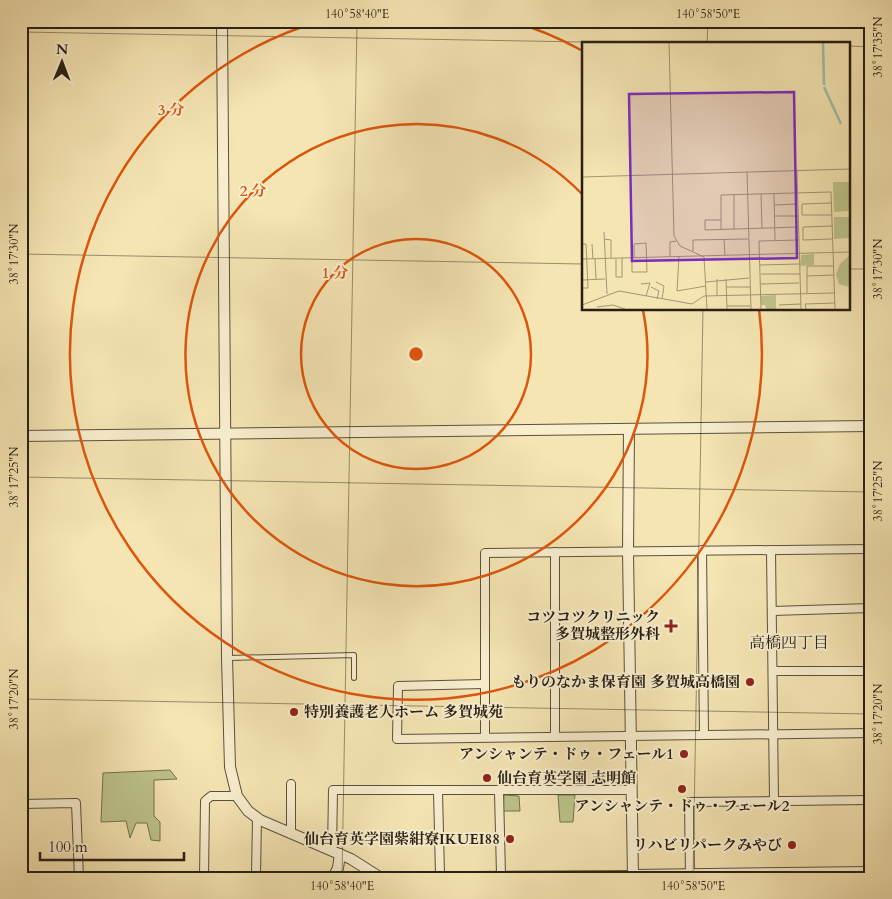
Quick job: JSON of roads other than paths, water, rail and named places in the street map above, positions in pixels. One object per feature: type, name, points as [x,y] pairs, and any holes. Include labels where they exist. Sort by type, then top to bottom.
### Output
[{"type":"street","points":[[222,21],[227,658],[230,767],[237,796],[248,811],[257,818],[290,834],[336,852],[380,877]]},
{"type":"street","points":[[21,436],[871,426]]},
{"type":"street","points":[[629,429],[628,552],[632,876]]},
{"type":"street","points":[[484,737],[485,553],[871,548]]},
{"type":"street","points":[[702,550],[704,735]]},
{"type":"street","points":[[771,550],[774,801]]},
{"type":"street","points":[[554,737],[555,552]]},
{"type":"street","points":[[772,611],[871,608]]},
{"type":"street","points":[[773,671],[871,671]]},
{"type":"street","points":[[484,684],[398,686],[397,739],[871,733]]},
{"type":"street","points":[[290,834],[291,784]]},
{"type":"street","points":[[334,876],[338,868],[333,790],[499,792],[631,790]]},
{"type":"street","points":[[438,791],[440,876]]},
{"type":"street","points":[[499,792],[501,875]]},
{"type":"street","points":[[204,878],[205,801],[211,796],[237,796]]},
{"type":"street","points":[[690,876],[689,802],[871,800]]},
{"type":"street","points":[[21,804],[76,802],[79,878]]},
{"type":"street","points":[[254,877],[257,818]]},
{"type":"street","points":[[191,878],[501,875],[690,876],[871,872]]},
{"type":"lane","points":[[227,658],[354,655],[354,678]]},
{"type":"place","name":"コツコツクリニック 多賀城整形外科","points":[[671,626]]},
{"type":"place","name":"もりのなかま保育園 多賀城高橋園","points":[[750,682]]},
{"type":"place","name":"特別養護老人ホーム 多賀城苑","points":[[294,712]]},
{"type":"place","name":"アンシャンテ・ドゥ・フェール1","points":[[684,754]]},
{"type":"place","name":"仙台育英学園 志明館","points":[[487,778]]},
{"type":"place","name":"アンシャンテ・ドゥ・フェール2","points":[[682,789]]},
{"type":"place","name":"仙台育英学園紫紺寮IKUEI88","points":[[510,839]]},
{"type":"place","name":"リハビリパークみやび","points":[[792,845]]},
{"type":"district","name":"高橋四丁目","points":[[789,642]]}]
